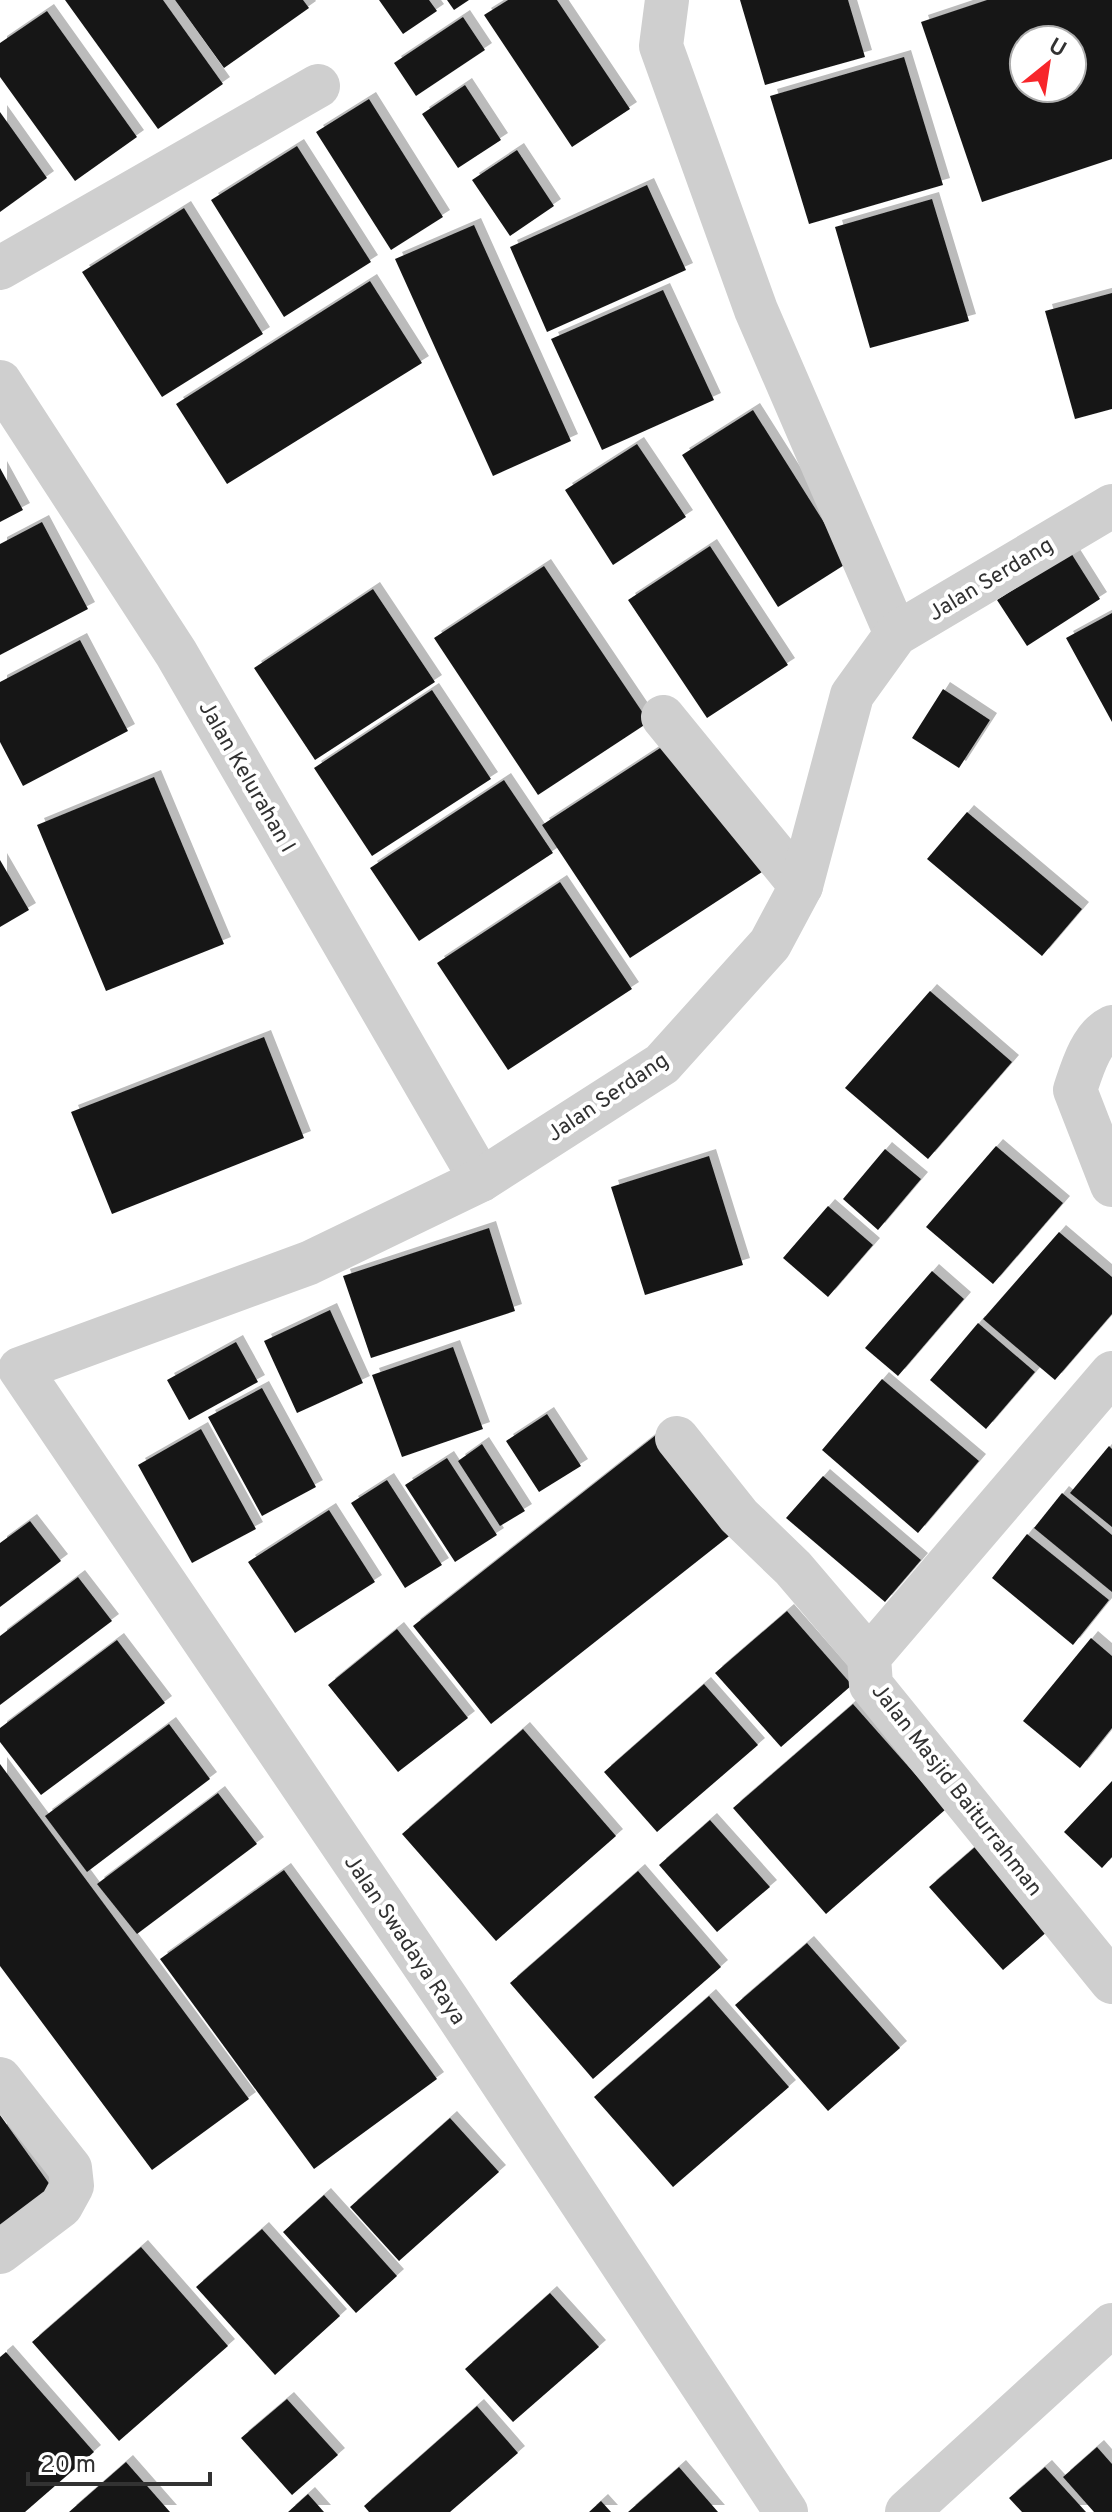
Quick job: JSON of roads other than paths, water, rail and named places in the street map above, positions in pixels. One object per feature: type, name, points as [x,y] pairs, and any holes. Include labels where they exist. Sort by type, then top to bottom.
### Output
[{"type":"street","points":[[667,0],[661,46],[750,295],[896,634]]},
{"type":"street","points":[[0,268],[318,86]]},
{"type":"street","name":"Jalan Kelurahan I","points":[[0,382],[176,653],[481,1180]]},
{"type":"street","name":"Jalan Serdang","points":[[10,1370],[309,1263],[481,1180],[662,1064],[770,944],[801,886],[852,695],[896,634],[1112,506]]},
{"type":"street","points":[[663,717],[801,886]]},
{"type":"street","points":[[1112,1027],[1106,1030],[1086,1059],[1075,1090],[1112,1185]]},
{"type":"street","name":"Jalan Swadaya Raya","points":[[10,1370],[449,2002],[786,2512]]},
{"type":"street","name":"Jalan Masjid Baiturrahman","points":[[1112,1373],[869,1657],[871,1685],[1112,1982]]},
{"type":"street","points":[[677,1438],[739,1516],[793,1568],[869,1657]]},
{"type":"street","points":[[0,2079],[70,2168],[72,2186],[61,2206],[0,2252]]},
{"type":"street","points":[[907,2512],[1112,2325]]}]
